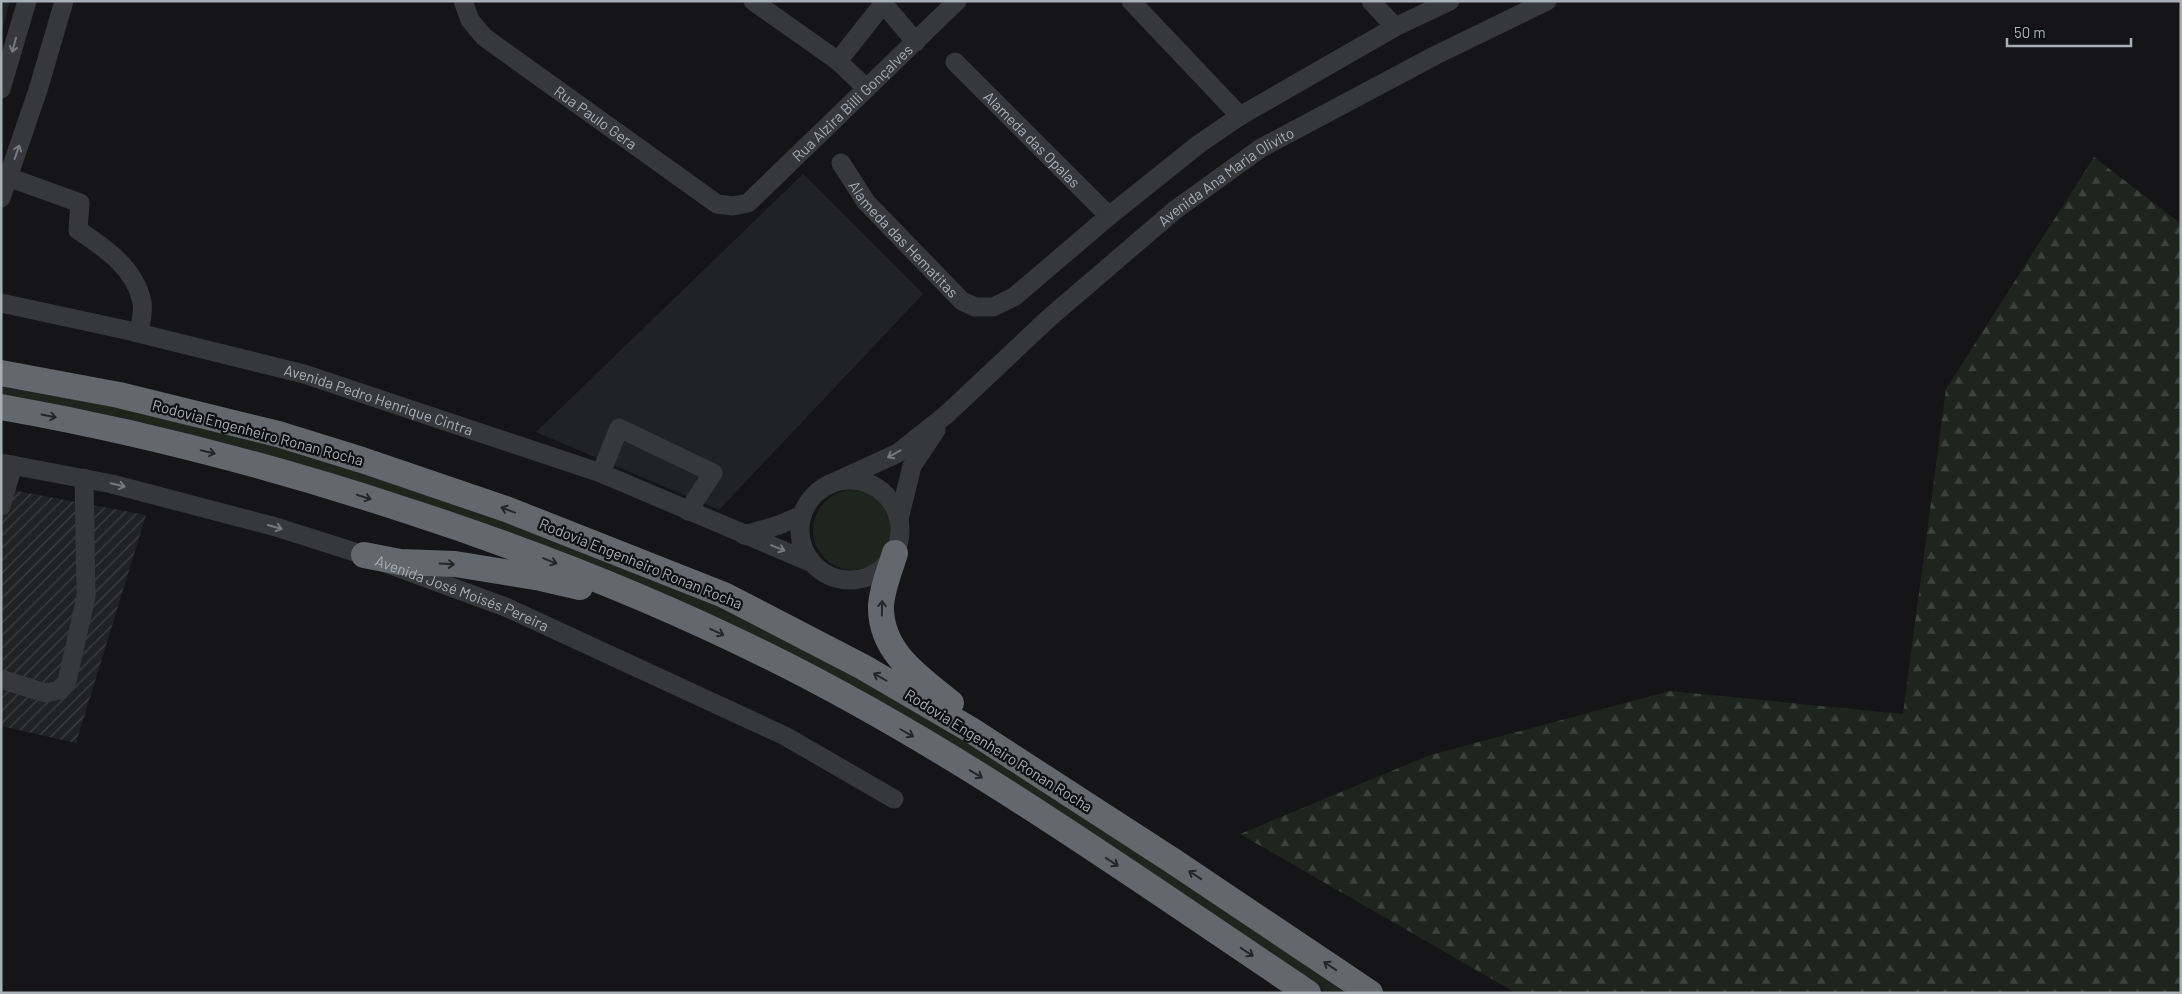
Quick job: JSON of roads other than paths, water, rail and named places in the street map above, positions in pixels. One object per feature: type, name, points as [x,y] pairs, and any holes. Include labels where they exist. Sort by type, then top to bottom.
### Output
[{"type":"highway","name":"Rodovia Engenheiro Ronan Rocha","points":[[1,373],[119,395],[278,434],[516,512],[724,594],[863,667],[963,725],[1370,993]]},
{"type":"highway","name":"Rodovia Engenheiro Ronan Rocha","points":[[1,407],[154,439],[305,478],[512,546],[673,611],[768,655],[862,706],[1010,794],[1308,993]]},
{"type":"highway","points":[[895,553],[881,605],[885,631],[896,654],[904,665],[1028,767]]},
{"type":"highway","points":[[364,555],[400,562],[455,564],[541,578],[673,611]]},
{"type":"street","points":[[1,89],[27,1]]},
{"type":"street","points":[[1,198],[38,90],[64,1]]},
{"type":"street","name":"Rua Paulo Gera","points":[[463,1],[470,20],[484,37],[717,204],[733,206],[748,203]]},
{"type":"street","points":[[753,1],[838,61],[866,88]]},
{"type":"street","name":"Rua Alzira Billi Gonçalves","points":[[748,203],[957,1]]},
{"type":"street","points":[[1131,1],[1240,116]]},
{"type":"street","points":[[1371,1],[1395,27]]},
{"type":"street","points":[[1109,216],[1199,144],[1240,116],[1395,27],[1450,1]]},
{"type":"street","name":"Avenida Ana Maria Olivito","points":[[835,482],[898,453],[947,414],[1049,318],[1175,210],[1261,148],[1436,55],[1547,1]]},
{"type":"street","points":[[838,61],[882,3],[916,42]]},
{"type":"street","name":"Alameda das Opalas","points":[[955,62],[1109,216]]},
{"type":"street","name":"Alameda das Hematitas","points":[[841,163],[866,202],[962,301],[976,307],[993,308],[1014,297],[1109,216]]},
{"type":"street","points":[[8,177],[80,203],[78,230],[105,249],[132,275],[142,303],[139,333]]},
{"type":"street","name":"Avenida Pedro Henrique Cintra","points":[[1,302],[139,333],[304,374],[601,474],[810,562]]},
{"type":"street","name":"Avenida Ana Maria Olivito","points":[[899,519],[912,466],[947,414]]},
{"type":"street","points":[[601,474],[619,428],[713,473],[688,511]]},
{"type":"street","points":[[1,506],[7,464]]},
{"type":"street","name":"Avenida José Moisés Pereira","points":[[7,464],[112,484],[276,526],[364,555],[508,608],[785,736],[894,799]]},
{"type":"street","points":[[1,679],[45,693],[60,690],[67,681],[86,597],[84,478]]},
{"type":"street","points":[[851,480],[868,483],[882,492],[893,504],[899,519],[900,536],[895,553],[885,566],[871,576],[855,580],[838,579],[823,573],[810,562],[802,548],[799,531],[802,515],[809,500],[820,489],[835,482],[851,480]]},
{"type":"street","points":[[744,535],[779,525],[802,515]]}]
